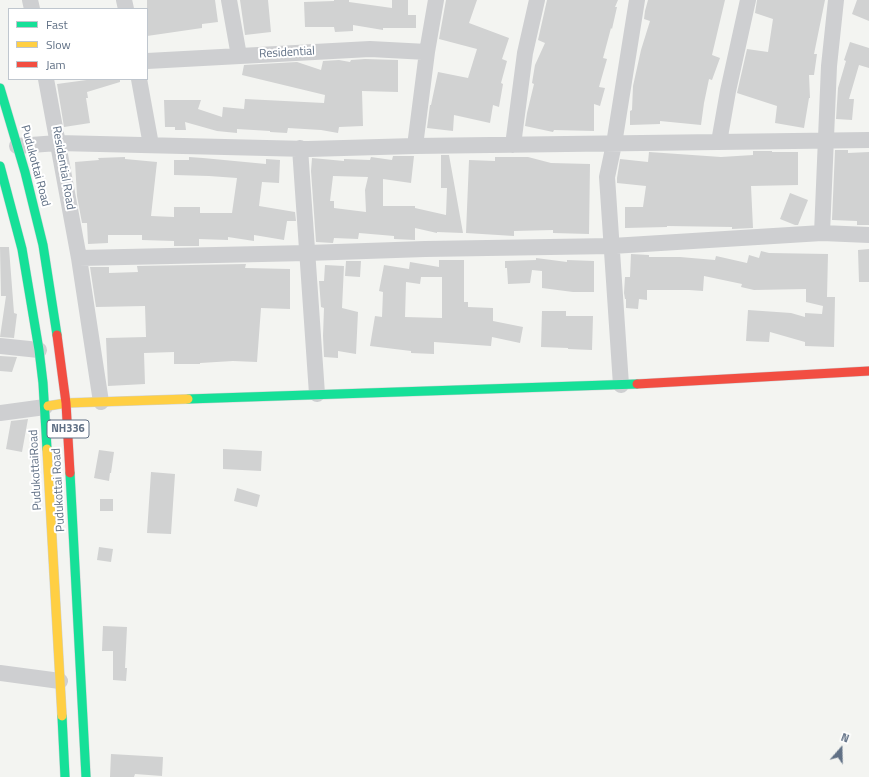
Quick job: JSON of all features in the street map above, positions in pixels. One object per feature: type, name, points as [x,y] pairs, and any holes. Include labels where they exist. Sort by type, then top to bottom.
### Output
[{"type":"main road","name":"Pudukottai Road","points":[[0,88],[25,172],[43,245],[66,403],[75,759],[86,777]]},
{"type":"main road","name":"PudukottaiRoad","points":[[1,170],[22,249],[39,350],[45,407],[60,681],[75,759],[65,777]]},
{"type":"main road","points":[[45,407],[66,403],[621,385],[869,371]]},
{"type":"street","points":[[229,0],[239,56]]},
{"type":"street","points":[[415,146],[427,52],[436,0]]},
{"type":"street","points":[[513,145],[525,53],[537,0]]},
{"type":"street","points":[[621,385],[607,177],[614,144],[637,0]]},
{"type":"street","points":[[720,142],[728,91],[748,0]]},
{"type":"street","points":[[822,233],[829,66],[836,0]]},
{"type":"street","name":"Residential","points":[[148,61],[370,49],[427,52]]},
{"type":"street","name":"Residential Road","points":[[46,80],[79,258],[101,402]]},
{"type":"street","points":[[139,80],[151,145]]},
{"type":"street","points":[[17,146],[58,143],[300,148],[869,140]]},
{"type":"street","points":[[300,148],[317,394]]},
{"type":"street","points":[[79,258],[425,249],[612,246],[822,233],[869,234]]},
{"type":"street","points":[[0,346],[39,350]]},
{"type":"street","points":[[0,413],[45,407]]},
{"type":"street","points":[[0,673],[60,681]]},
{"type":"building","points":[[147,0],[215,0],[218,22],[202,24],[202,28],[148,36]]},
{"type":"building","points":[[240,0],[268,0],[271,32],[245,35]]},
{"type":"building","points":[[349,0],[349,2],[392,8],[392,0],[408,0],[408,15],[416,15],[416,28],[383,28],[383,30],[353,25],[353,31],[335,32],[334,27],[305,27],[304,2]]},
{"type":"building","points":[[446,0],[477,0],[469,23],[509,38],[502,59],[507,61],[501,83],[503,84],[499,107],[493,105],[490,123],[454,115],[453,131],[427,128],[430,105],[438,72],[468,78],[477,49],[439,39]]},
{"type":"building","points":[[547,0],[618,0],[615,7],[617,7],[612,29],[611,28],[603,58],[607,59],[599,87],[605,88],[600,106],[594,104],[594,131],[554,130],[553,132],[525,126],[534,84],[532,83],[535,65],[545,43],[538,40]]},
{"type":"building","points":[[648,0],[725,0],[712,55],[720,58],[712,80],[709,79],[701,125],[660,121],[660,124],[630,125],[633,86],[641,50],[650,21],[644,19]]},
{"type":"building","points":[[757,0],[825,0],[814,54],[817,54],[814,75],[809,75],[810,98],[804,128],[775,123],[777,106],[737,93],[747,49],[768,52],[773,19],[755,13]]},
{"type":"building","points":[[857,0],[869,0],[869,21],[852,14]]},
{"type":"building","points":[[850,42],[869,48],[869,68],[859,65],[849,99],[854,99],[852,120],[836,119],[838,88],[846,61],[844,60]]},
{"type":"building","points":[[339,60],[350,62],[351,60],[398,60],[398,92],[362,91],[363,126],[339,127],[338,133],[321,130],[288,128],[287,133],[237,129],[237,133],[217,131],[185,122],[186,130],[175,130],[175,127],[165,127],[164,100],[201,100],[198,109],[222,117],[223,107],[244,109],[245,99],[324,103],[325,95],[242,75],[244,65],[297,62],[321,70],[323,61]]},
{"type":"building","points":[[87,80],[120,80],[120,82],[87,92],[88,98],[86,98],[90,123],[64,127],[57,84]]},
{"type":"building","points":[[835,150],[848,150],[848,153],[869,152],[869,225],[857,225],[857,221],[832,220]]},
{"type":"building","points":[[753,151],[798,152],[798,185],[751,186],[753,228],[732,229],[732,227],[667,226],[625,228],[625,207],[643,207],[646,186],[617,183],[620,159],[648,162],[649,152],[721,157],[753,155]]},
{"type":"building","points":[[441,155],[449,155],[463,233],[437,233],[415,228],[415,240],[394,239],[394,236],[359,233],[358,239],[334,238],[333,243],[316,242],[311,171],[312,158],[344,161],[344,159],[370,160],[371,157],[392,160],[393,156],[414,156],[411,183],[383,179],[383,206],[415,206],[415,208],[446,215],[447,188],[441,188]],"holes":[[[333,176],[368,177],[365,190],[366,212],[334,208],[334,201],[330,201]]]},
{"type":"building","points":[[125,157],[125,159],[157,162],[151,216],[174,217],[174,207],[200,207],[200,213],[232,213],[237,178],[174,175],[174,160],[189,160],[189,157],[266,164],[266,159],[280,160],[279,183],[262,182],[259,206],[295,212],[296,221],[287,221],[284,240],[254,235],[254,241],[228,237],[228,240],[199,239],[199,246],[174,246],[174,241],[142,240],[142,235],[108,235],[108,243],[88,244],[87,223],[82,223],[77,196],[75,162],[99,160],[98,158]]},
{"type":"building","points":[[495,157],[528,157],[551,163],[590,164],[589,234],[553,233],[553,230],[514,231],[514,236],[466,233],[469,160],[495,161]]},
{"type":"building","points":[[790,193],[808,200],[798,225],[780,219]]},
{"type":"building","points":[[0,247],[9,247],[14,313],[17,314],[14,338],[0,337],[6,296],[1,296]]},
{"type":"building","points":[[869,249],[869,282],[859,282],[858,250]]},
{"type":"building","points":[[761,251],[769,253],[828,254],[827,297],[835,297],[834,347],[805,346],[805,342],[770,332],[769,342],[746,341],[748,310],[791,313],[805,317],[805,313],[822,314],[823,306],[806,302],[806,289],[754,290],[741,287],[742,284],[704,276],[703,291],[647,290],[647,300],[639,299],[638,309],[626,308],[624,293],[625,277],[630,277],[631,254],[649,255],[649,257],[680,257],[715,260],[716,256],[747,263],[749,255],[759,258]]},
{"type":"building","points":[[536,258],[567,262],[567,260],[594,261],[594,292],[573,292],[542,288],[542,271],[532,270],[530,283],[508,284],[505,261],[536,260]]},
{"type":"building","points":[[439,260],[464,260],[464,302],[468,302],[468,307],[493,308],[493,321],[523,327],[520,343],[492,337],[491,346],[434,342],[434,354],[411,353],[411,351],[370,346],[375,316],[382,317],[383,292],[379,291],[384,265],[409,269],[410,262],[439,267]],"holes":[[[421,277],[442,277],[442,318],[405,317],[406,282],[420,284]]]},
{"type":"building","points":[[346,261],[361,261],[360,277],[345,276]]},
{"type":"building","points":[[246,264],[245,268],[290,269],[290,309],[261,308],[257,362],[233,361],[200,364],[174,364],[174,352],[144,353],[145,384],[108,386],[106,338],[146,337],[145,306],[96,307],[90,267],[109,267],[109,273],[138,272],[137,266]]},
{"type":"building","points":[[325,265],[344,266],[342,308],[358,312],[356,354],[338,351],[338,358],[324,357],[324,308],[321,307],[319,281],[324,281]]},
{"type":"building","points":[[542,311],[566,311],[566,316],[593,316],[592,350],[541,347]]},
{"type":"building","points":[[0,356],[17,357],[12,372],[0,371]]},
{"type":"building","points":[[28,419],[22,452],[6,449],[11,421]]},
{"type":"building","points":[[223,449],[262,451],[261,471],[223,469]]},
{"type":"building","points":[[99,450],[114,452],[109,481],[94,478]]},
{"type":"building","points":[[151,472],[175,474],[171,534],[147,533]]},
{"type":"building","points":[[237,488],[260,495],[257,507],[234,501]]},
{"type":"building","points":[[100,499],[113,499],[113,511],[100,511]]},
{"type":"building","points":[[99,547],[113,549],[111,562],[97,560]]},
{"type":"building","points":[[103,626],[127,627],[125,668],[127,668],[126,681],[113,680],[113,651],[102,651]]},
{"type":"building","points":[[111,754],[163,757],[162,776],[135,774],[134,777],[110,777]]},
{"type":"traffic: fast","points":[[0,88],[25,172],[43,245],[57,335]]},
{"type":"traffic: fast","points":[[0,166],[22,249],[39,350],[43,383],[47,449]]},
{"type":"traffic: fast","points":[[188,399],[637,384]]},
{"type":"traffic: fast","points":[[70,473],[86,777]]},
{"type":"traffic: fast","points":[[62,716],[65,777]]},
{"type":"traffic: slow","points":[[48,406],[66,403],[188,399]]},
{"type":"traffic: slow","points":[[47,449],[62,716]]},
{"type":"traffic: jam","points":[[57,335],[66,403],[70,473]]},
{"type":"traffic: jam","points":[[637,384],[869,371]]}]
